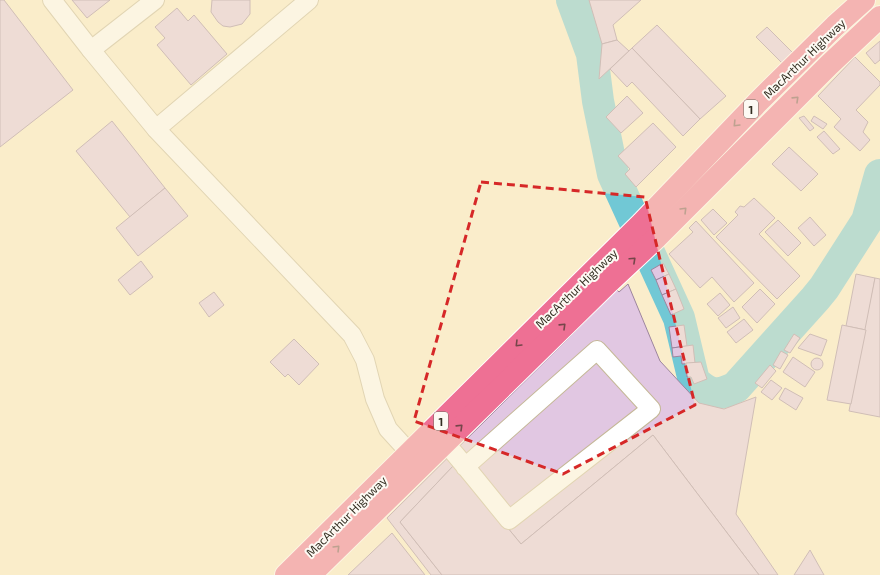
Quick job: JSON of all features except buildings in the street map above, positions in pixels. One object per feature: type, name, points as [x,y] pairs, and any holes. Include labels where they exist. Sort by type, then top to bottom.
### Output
[{"type":"highway","name":"MacArthur Highway","points":[[649,230],[758,102],[835,26],[864,0]]},
{"type":"highway","name":"MacArthur Highway","points":[[310,575],[415,459],[602,275],[649,230],[772,122],[880,17]]},
{"type":"highway","name":"MacArthur Highway","points":[[286,575],[415,459]]},
{"type":"lane","points":[[52,0],[156,129],[352,335],[365,360],[374,399],[388,429],[415,459]]},
{"type":"lane","points":[[91,50],[155,0]]},
{"type":"lane","points":[[156,129],[310,0]]},
{"type":"lane","points":[[758,102],[772,122]]},
{"type":"lane","points":[[439,435],[465,468],[509,520],[651,409],[597,350],[465,468]]},
{"type":"highlighted area","points":[[481,182],[645,197],[695,405],[563,474],[414,421]]},
{"type":"waterway","points":[[572,0],[592,54],[598,101],[613,174],[679,318],[694,381],[709,392],[724,392],[736,387],[824,288],[867,221],[880,175]]}]
